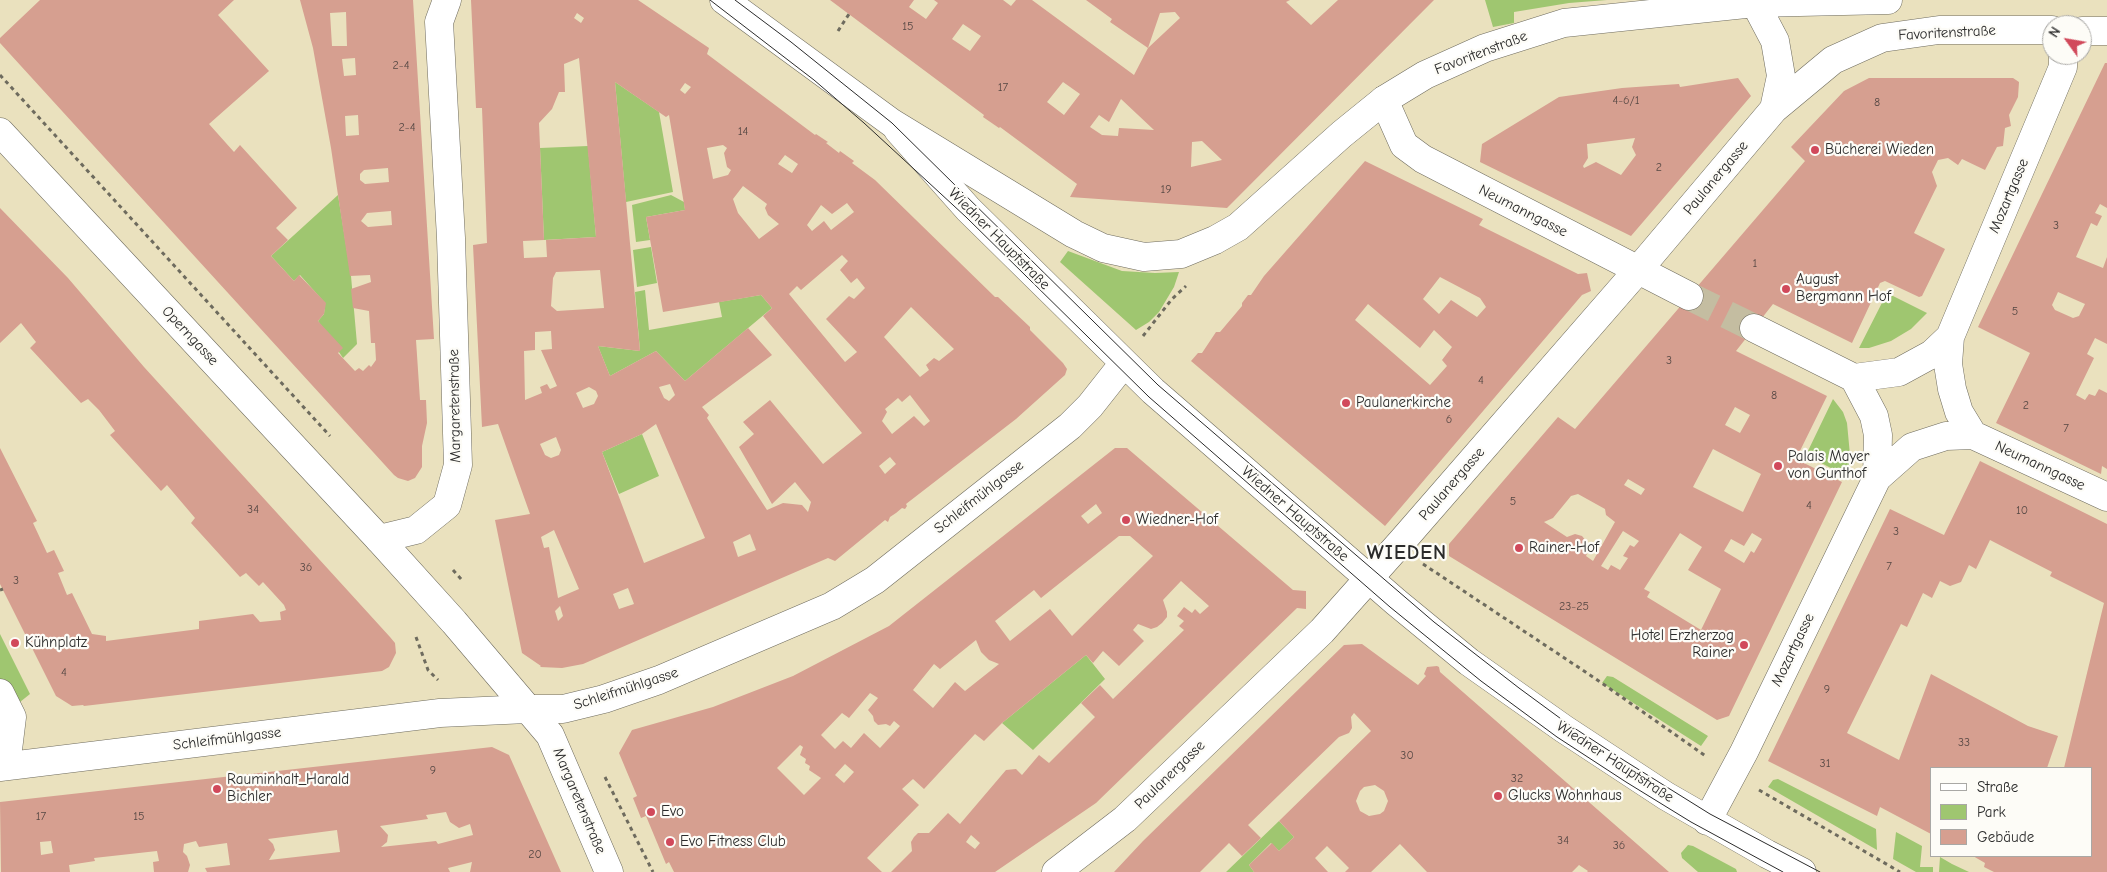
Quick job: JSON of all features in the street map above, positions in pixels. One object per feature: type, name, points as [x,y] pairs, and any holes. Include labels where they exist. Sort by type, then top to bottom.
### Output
[{"type":"street","name":"Margaretenstraße","points":[[447,0],[440,22],[451,238],[458,465],[447,505],[416,530],[379,539],[454,622],[550,735],[609,872]]},
{"type":"street","name":"Wiedner Hauptstraße","points":[[724,0],[892,123],[1074,234],[1103,248],[1144,257],[1181,254],[1215,240],[1238,227],[1256,213]]},
{"type":"street","name":"Favoritenstraße","points":[[1256,213],[1342,134],[1384,100],[1425,75],[1485,48],[1564,23],[1752,1],[1888,0]]},
{"type":"street","points":[[1752,1],[1775,41],[1781,76],[1774,109]]},
{"type":"street","name":"Favoritenstraße","points":[[1774,109],[1833,60],[1882,38],[1939,30],[2042,33]]},
{"type":"street","points":[[2092,31],[2107,31]]},
{"type":"street","name":"Mozartgasse","points":[[1950,337],[2064,65]]},
{"type":"street","name":"Neumanngasse","points":[[1384,100],[1404,146],[1423,160],[1689,296]]},
{"type":"street","name":"Paulanergasse","points":[[1056,872],[1125,818],[1322,631],[1638,270],[1774,109]]},
{"type":"street","name":"Wiedner Hauptstraße","points":[[892,123],[968,209],[1153,391],[1369,578],[1470,662],[1666,796],[1707,821],[1802,872]]},
{"type":"street","name":"Operngasse","points":[[0,132],[379,539]]},
{"type":"street","points":[[1754,328],[1854,378],[1899,372],[1932,354],[1950,337]]},
{"type":"street","points":[[1877,478],[1912,447],[1946,436],[1972,435],[1959,412],[1952,390],[1948,364],[1950,337]]},
{"type":"street","name":"Schleifmühlgasse","points":[[3,766],[440,714],[527,708],[562,709],[604,699],[659,680],[832,606],[875,580],[1070,426],[1090,406],[1124,363]]},
{"type":"street","points":[[1854,378],[1874,416],[1878,435],[1877,478]]},
{"type":"street","name":"Neumanngasse","points":[[1972,435],[2107,498]]},
{"type":"street","name":"Mozartgasse","points":[[1707,821],[1744,752],[1877,478]]},
{"type":"street","points":[[0,693],[12,718],[3,766]]},
{"type":"path","points":[[838,31],[849,14]]},
{"type":"path","points":[[1399,545],[1433,572],[1596,679],[1731,774],[1900,872]]},
{"type":"path","points":[[416,637],[428,670],[442,686]]},
{"type":"green space","points":[[1485,0],[1607,0],[1569,3],[1514,12],[1514,23],[1493,27]]},
{"type":"green space","points":[[615,82],[659,112],[673,192],[626,202]]},
{"type":"green space","points":[[588,146],[596,237],[544,240],[540,148]]},
{"type":"green space","points":[[338,195],[351,276],[357,344],[343,358],[318,321],[324,314],[325,303],[300,275],[294,281],[271,256]]},
{"type":"green space","points":[[671,195],[684,202],[685,210],[646,217],[650,240],[636,242],[632,205]]},
{"type":"green space","points":[[651,247],[657,283],[637,287],[633,250]]},
{"type":"green space","points":[[1068,251],[1122,271],[1179,272],[1174,287],[1159,312],[1149,322],[1136,330],[1060,262]]},
{"type":"green space","points":[[645,290],[649,330],[722,317],[719,302],[761,295],[772,308],[685,381],[656,351],[610,376],[598,346],[640,351],[635,292]]},
{"type":"green space","points":[[1887,293],[1927,313],[1911,329],[1891,341],[1869,348],[1859,348]]},
{"type":"green space","points":[[1833,399],[1843,412],[1847,423],[1850,465],[1846,476],[1806,455]]},
{"type":"green space","points":[[642,434],[659,476],[619,494],[602,452]]},
{"type":"green space","points":[[0,634],[30,694],[0,718]]},
{"type":"green space","points":[[1086,655],[1105,679],[1033,750],[1002,723]]},
{"type":"green space","points":[[1607,676],[1613,677],[1708,736],[1701,746],[1602,683]]},
{"type":"green space","points":[[1778,779],[1876,829],[1877,850],[1768,787],[1773,780]]},
{"type":"green space","points":[[1279,821],[1294,837],[1279,851],[1271,843],[1249,865],[1254,872],[1226,872]]},
{"type":"green space","points":[[1896,832],[1922,846],[1920,867],[1933,867],[1933,872],[1916,872],[1893,859]]},
{"type":"green space","points":[[1688,845],[1736,869],[1737,872],[1698,872],[1682,858],[1681,853]]},
{"type":"green space","points":[[1940,857],[1952,864],[1969,872],[1939,872]]},
{"type":"building","points":[[40,0],[234,0],[218,15],[269,71],[209,124],[234,152],[240,145],[297,208],[276,228],[288,240],[271,256],[294,281],[299,275],[326,303],[324,314],[318,321],[343,348],[338,353],[355,371],[359,368],[363,371],[369,365],[371,367],[376,360],[375,343],[371,343],[369,311],[353,308],[351,289],[371,282],[370,275],[350,276],[331,148],[313,48],[300,0],[413,0],[434,339],[416,340],[420,400],[426,400],[427,423],[422,446],[422,467],[415,478],[408,481],[394,475],[0,43],[0,38]],"holes":[[[346,12],[347,46],[332,46],[330,13]],[[355,58],[356,75],[344,76],[342,59]],[[358,115],[359,135],[346,136],[345,116]],[[388,168],[389,182],[365,184],[360,180],[360,174],[364,170]],[[391,211],[392,225],[368,227],[361,221],[367,213]]]},
{"type":"building","points":[[471,0],[638,0],[709,48],[707,54],[815,135],[828,142],[826,143],[839,153],[840,151],[854,161],[852,163],[875,180],[995,297],[998,297],[1030,327],[1030,330],[1063,363],[1067,369],[1065,375],[1016,419],[906,504],[905,509],[902,508],[890,517],[888,522],[885,520],[835,561],[828,558],[583,664],[562,668],[540,667],[522,653],[495,520],[530,514],[498,424],[482,427],[473,245],[487,243],[482,108],[476,108]],"holes":[[[577,13],[584,18],[581,23],[574,18]],[[579,58],[596,237],[546,240],[547,257],[524,258],[523,241],[544,240],[539,123],[552,109],[559,92],[565,92],[564,64]],[[615,82],[666,117],[669,115],[685,210],[646,217],[663,312],[761,295],[772,308],[763,316],[862,433],[823,464],[770,400],[743,422],[754,434],[739,447],[772,504],[795,482],[811,502],[808,512],[802,505],[783,503],[767,510],[707,418],[709,415],[702,407],[772,355],[748,328],[685,381],[656,351],[610,376],[598,346],[640,351]],[[685,83],[691,87],[685,94],[680,90]],[[723,145],[727,148],[724,153],[727,167],[731,170],[728,175],[713,179],[707,148]],[[785,155],[798,164],[792,173],[778,164]],[[743,186],[767,204],[765,208],[768,215],[779,224],[759,239],[738,213],[733,199]],[[847,203],[854,212],[831,230],[824,221],[812,231],[807,225],[821,205],[832,214]],[[842,255],[848,261],[840,270],[851,283],[857,278],[865,288],[854,299],[849,296],[826,319],[857,352],[845,362],[789,294],[797,286],[801,290]],[[600,270],[604,308],[557,311],[551,306],[553,278],[556,272]],[[911,307],[954,349],[939,361],[934,358],[926,365],[929,370],[920,377],[884,337]],[[551,331],[552,349],[541,350],[557,386],[550,389],[547,384],[540,387],[542,393],[525,400],[524,351],[535,350],[535,332]],[[670,384],[675,395],[669,401],[664,398],[659,387]],[[589,387],[596,391],[598,396],[594,404],[583,408],[576,393]],[[910,395],[930,421],[924,426],[914,416],[892,434],[882,421],[887,412],[885,409],[898,398],[902,402]],[[656,424],[705,538],[644,563],[602,452],[642,434]],[[556,437],[561,450],[559,455],[551,458],[545,455],[540,444]],[[890,457],[896,464],[885,474],[879,466]],[[554,530],[579,589],[558,598],[549,547],[544,548],[541,537]],[[750,534],[756,550],[738,557],[733,542]],[[628,588],[634,604],[619,609],[613,594]],[[560,606],[563,616],[558,621],[555,611]]]},
{"type":"building","points":[[830,0],[914,0],[909,7],[926,19],[938,3],[934,0],[1003,0],[1011,6],[1016,0],[1032,0],[1134,75],[1148,48],[1110,22],[1112,19],[1086,0],[1290,0],[1286,2],[1311,25],[1338,0],[1434,0],[1227,208],[1070,197],[1077,184],[1000,127],[983,117],[984,115]],"holes":[[[1175,12],[1180,18],[1148,48],[1160,13]],[[963,24],[981,36],[970,51],[952,39]],[[1063,82],[1080,94],[1064,115],[1047,102]],[[1121,99],[1154,130],[1119,128],[1118,136],[1102,135],[1090,127],[1099,115],[1109,122]],[[1202,141],[1222,160],[1191,167],[1192,142]]]},
{"type":"building","points":[[2105,63],[2107,63],[2107,208],[2100,204],[2095,213],[2102,216],[2097,226],[2091,223],[2076,257],[2103,268],[2107,257],[2107,344],[2095,338],[2087,354],[2094,358],[2076,395],[2085,400],[2089,394],[2095,396],[2099,389],[2107,393],[2107,469],[2102,466],[2101,474],[1996,423],[2030,353],[1978,327]],"holes":[[[2058,292],[2085,304],[2079,316],[2073,318],[2055,310],[2052,305]]]},
{"type":"building","points":[[1738,78],[1751,96],[1631,236],[1480,162],[1482,144],[1559,97],[1622,88],[1679,84],[1680,87]],"holes":[[[1635,138],[1632,147],[1636,155],[1621,175],[1596,162],[1584,168],[1583,166],[1588,158],[1587,144]]]},
{"type":"building","points":[[1869,78],[2013,78],[2019,82],[2018,97],[2009,115],[2011,126],[2005,128],[2003,146],[1997,147],[1985,170],[1962,159],[1958,165],[1948,158],[1938,160],[1932,172],[1937,186],[1914,233],[1945,249],[1922,296],[1919,297],[1885,281],[1880,283],[1852,343],[1773,304],[1736,351],[1827,396],[1796,459],[1842,482],[1729,716],[1717,720],[1449,556],[1449,544],[1558,417],[1575,429],[1805,161],[1791,147],[1844,91]],"holes":[[[1735,407],[1750,415],[1740,433],[1725,425]],[[1713,449],[1761,474],[1743,512],[1693,487]],[[1628,479],[1645,489],[1641,495],[1624,485]],[[1578,494],[1605,509],[1606,515],[1615,522],[1593,561],[1586,556],[1589,549],[1587,542],[1582,536],[1575,534],[1567,537],[1544,522],[1553,518],[1571,496]],[[1623,531],[1639,541],[1634,547],[1630,545],[1623,556],[1628,558],[1620,570],[1611,565],[1608,570],[1601,566]],[[1680,533],[1702,547],[1688,570],[1721,589],[1701,630],[1647,597],[1650,592],[1644,589]],[[1752,533],[1762,539],[1754,553],[1751,551],[1744,563],[1724,551],[1731,539],[1744,546]]]},
{"type":"building","points":[[1365,161],[1483,219],[1479,225],[1578,274],[1587,273],[1591,291],[1582,295],[1385,526],[1191,361],[1198,353],[1202,353],[1216,332],[1220,332],[1242,306],[1248,295],[1251,295],[1264,276]],"holes":[[[1440,277],[1480,298],[1486,307],[1477,317],[1451,300],[1439,314],[1423,299]],[[1368,304],[1420,348],[1434,330],[1452,347],[1442,360],[1447,366],[1430,385],[1355,320]]]},
{"type":"building","points":[[0,208],[68,278],[144,367],[390,637],[395,643],[396,653],[389,667],[382,671],[84,706],[72,706],[56,696],[0,584],[0,448],[37,521],[33,523],[47,553],[54,550],[64,571],[58,573],[67,595],[72,593],[92,634],[106,636],[106,641],[199,629],[199,621],[253,614],[260,622],[281,620],[280,612],[286,610],[284,605],[263,582],[259,586],[246,573],[240,577],[191,523],[195,518],[167,485],[161,491],[110,435],[115,431],[99,410],[88,399],[81,403],[30,348],[36,342],[21,323],[0,343]]},
{"type":"building","points":[[1115,448],[1127,448],[1293,590],[1306,591],[1306,609],[1297,608],[1096,803],[995,872],[891,872],[912,851],[911,842],[918,833],[929,833],[948,813],[960,824],[1006,770],[1016,769],[1022,775],[1039,755],[1049,763],[1095,717],[1081,703],[1100,685],[1113,699],[1184,630],[1179,626],[1184,621],[1177,616],[1184,607],[1192,613],[1195,609],[1200,614],[1209,606],[1181,581],[1163,600],[1167,617],[1162,623],[1151,629],[1138,624],[1133,630],[1144,641],[1119,666],[1103,651],[1093,663],[1086,655],[1002,723],[984,741],[975,734],[924,789],[913,779],[902,789],[919,805],[867,858],[882,872],[674,872],[669,862],[666,864],[646,816],[641,818],[633,798],[637,796],[619,753],[632,730],[713,707],[793,676],[889,626]],"holes":[[[1096,504],[1102,513],[1088,524],[1081,516]],[[1119,536],[1130,536],[1153,556],[1072,636],[1050,609],[1010,641],[995,621],[1034,590],[1041,598]],[[976,640],[981,652],[989,660],[999,664],[965,691],[955,682],[933,708],[913,690],[934,664],[940,669]],[[870,693],[878,698],[868,710],[873,716],[874,721],[878,725],[886,724],[890,726],[894,721],[900,726],[880,748],[864,733],[851,748],[843,741],[835,749],[821,735],[842,713],[849,718]],[[800,745],[803,747],[800,755],[806,759],[805,763],[810,766],[809,770],[821,778],[804,795],[777,768]],[[845,764],[854,772],[844,783],[835,775]],[[971,835],[980,843],[975,849],[966,842]]]},
{"type":"building","points":[[1980,461],[2107,524],[2107,872],[1994,872],[1984,867],[1985,863],[1975,857],[2092,857],[2092,767],[2064,767],[2104,603],[2050,576],[2052,572],[1990,540],[1976,569],[1969,565],[1961,582],[1950,586],[1940,581],[1932,598],[1923,593],[1907,627],[1901,624],[1847,733],[1899,760],[1931,674],[2028,726],[2058,736],[2047,767],[1930,767],[1930,833],[1880,807],[1877,816],[1768,761],[1890,509],[1944,535]]},
{"type":"building","points":[[1362,644],[1418,685],[1426,676],[1424,674],[1427,667],[1439,667],[1440,672],[1669,872],[1587,872],[1579,865],[1572,872],[1427,872],[1400,844],[1371,872],[1345,872],[1349,868],[1327,846],[1315,858],[1328,872],[1254,872],[1249,865],[1272,843],[1279,851],[1294,837],[1279,821],[1371,731],[1354,713],[1351,717],[1352,728],[1349,733],[1339,737],[1248,825],[1261,838],[1242,856],[1229,843],[1200,872],[1114,872],[1143,841],[1344,645]],"holes":[[[1375,785],[1384,791],[1388,801],[1384,811],[1380,814],[1369,816],[1360,811],[1356,801],[1364,787]]]},
{"type":"building","points":[[492,747],[509,755],[561,872],[470,872],[472,862],[448,868],[450,872],[207,872],[205,868],[230,865],[227,843],[199,847],[196,841],[184,844],[183,852],[187,856],[190,865],[188,872],[154,872],[153,862],[159,861],[157,851],[94,858],[95,861],[69,865],[70,872],[1,872],[0,802]],"holes":[[[446,812],[450,822],[459,828],[470,824],[473,835],[438,844],[436,841],[381,847],[387,842],[388,835],[380,826],[428,819],[426,815]],[[337,830],[340,852],[269,860],[275,850],[273,844],[268,839]],[[51,841],[53,853],[41,855],[40,842]]]},
{"type":"tunnel","points":[[1689,296],[1754,328]]},
{"type":"tram line","points":[[710,0],[814,80],[864,123],[966,217],[1149,397],[1390,607],[1481,681],[1557,737],[1626,782],[1691,822],[1783,872]]},
{"type":"tram line","points":[[735,0],[892,123],[1158,385],[1434,622],[1568,724],[1625,761],[1710,814],[1820,872]]},
{"type":"place","name":"Bücherei Wieden","points":[[1815,150]]},
{"type":"place","name":"August Bergmann Hof","points":[[1786,289]]},
{"type":"place","name":"Paulanerkirche","points":[[1346,403]]},
{"type":"place","name":"Palais Mayer von Gunthof","points":[[1778,466]]},
{"type":"place","name":"Wiedner-Hof","points":[[1126,520]]},
{"type":"place","name":"Rainer-Hof","points":[[1519,548]]},
{"type":"place","name":"Kühnplatz","points":[[15,643]]},
{"type":"place","name":"Hotel Erzherzog Rainer","points":[[1744,645]]},
{"type":"place","name":"Rauminhalt_Harald Bichler","points":[[217,789]]},
{"type":"place","name":"Glucks Wohnhaus","points":[[1498,796]]},
{"type":"place","name":"Evo","points":[[651,812]]},
{"type":"place","name":"Evo Fitness Club","points":[[670,842]]},
{"type":"district","name":"WIEDEN","points":[[1407,553]]}]
